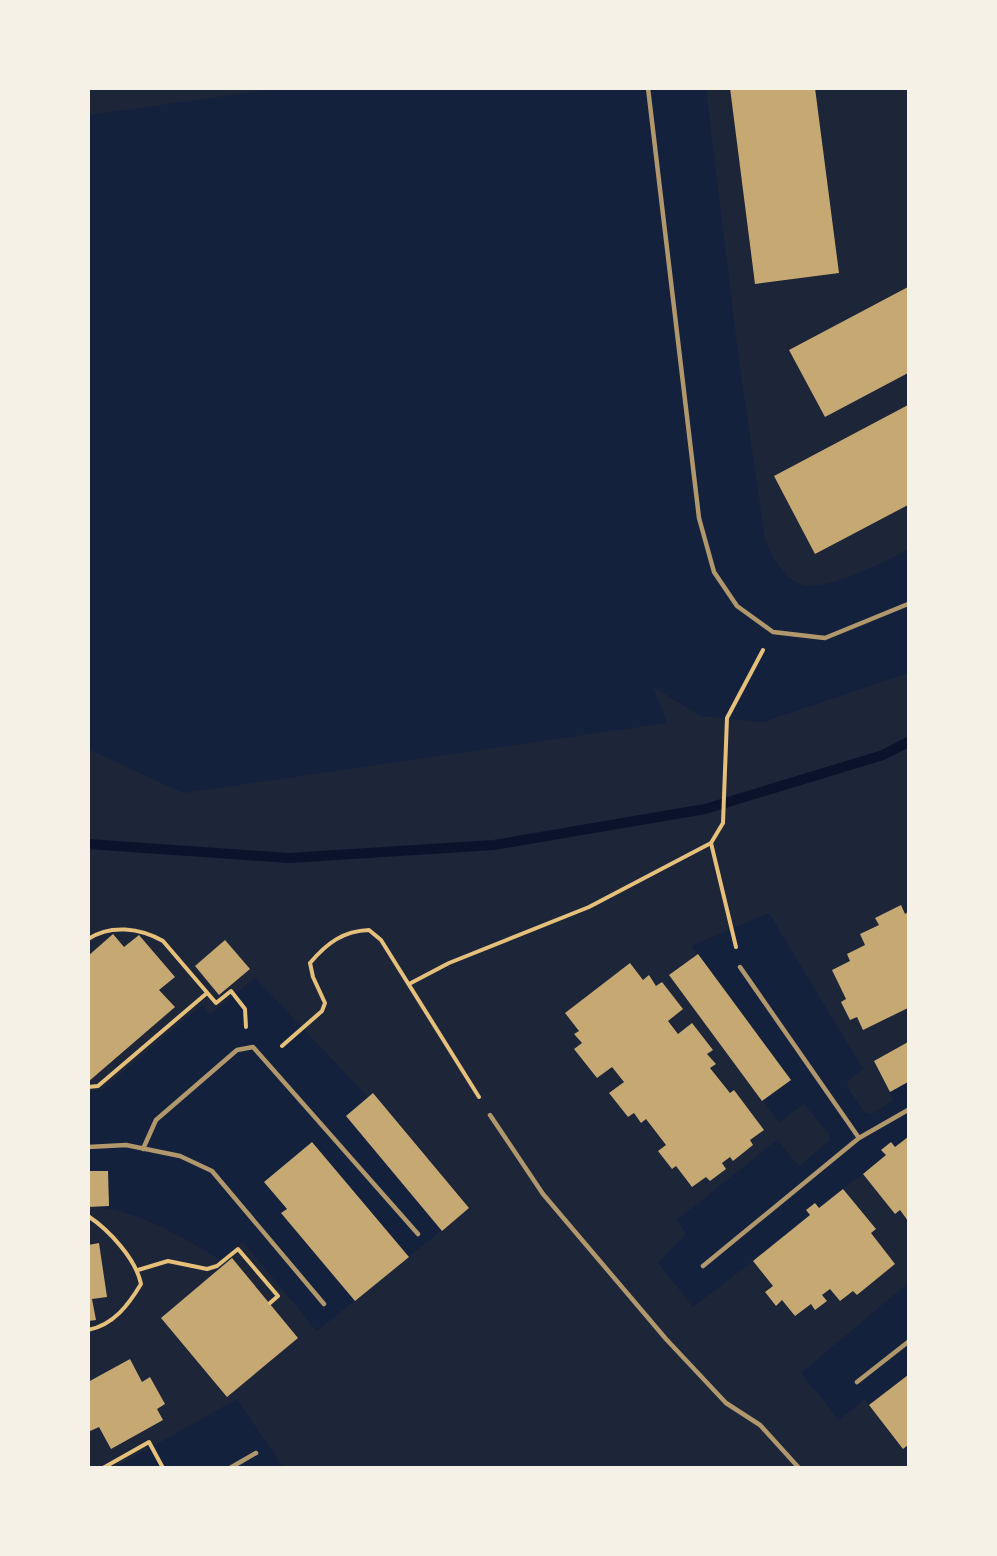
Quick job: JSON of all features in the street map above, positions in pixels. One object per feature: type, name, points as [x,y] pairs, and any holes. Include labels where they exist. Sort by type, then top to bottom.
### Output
[{"type":"lane","points":[[648,88],[699,518],[714,572],[737,606],[772,632],[825,638],[909,604]]},
{"type":"lane","points":[[741,967],[859,1138]]},
{"type":"lane","points":[[143,1149],[156,1120],[237,1050],[253,1047],[418,1234]]},
{"type":"lane","points":[[704,1266],[859,1138],[909,1110]]},
{"type":"lane","points":[[490,1116],[543,1194],[666,1339],[726,1403],[760,1425],[799,1467]]},
{"type":"lane","points":[[88,1147],[126,1145],[180,1155],[212,1171],[324,1304]]},
{"type":"lane","points":[[857,1382],[909,1342]]},
{"type":"lane","points":[[230,1467],[256,1453]]},
{"type":"path","points":[[409,984],[449,963],[589,907],[711,843],[723,823],[727,718],[772,632]]},
{"type":"path","points":[[711,843],[741,967]]},
{"type":"path","points":[[88,939],[109,929],[153,935],[163,940],[216,1003],[231,991],[242,1003],[245,1009],[247,1048]]},
{"type":"path","points":[[266,1061],[322,1011],[325,1003],[313,977],[310,963],[339,936],[352,931],[369,930],[381,940],[490,1116]]},
{"type":"path","points":[[88,1087],[98,1086],[207,993]]},
{"type":"path","points":[[88,1216],[98,1222],[138,1270],[141,1284],[131,1300],[107,1323],[88,1330]]},
{"type":"path","points":[[138,1270],[168,1260],[207,1269],[217,1266],[238,1249],[278,1296],[270,1304]]},
{"type":"path","points":[[103,1467],[149,1442],[163,1467]]},
{"type":"shaded area","points":[[89,88],[274,88],[274,89],[89,115]]},
{"type":"shaded area","points":[[706,89],[908,89],[908,549],[838,581],[809,585],[798,583],[778,564],[765,539],[738,354]]},
{"type":"shaded area","points":[[908,673],[908,1042],[874,1061],[893,1100],[872,1114],[864,1112],[847,1087],[848,1081],[863,1069],[769,913],[691,946],[698,954],[670,975],[779,1122],[804,1104],[829,1134],[830,1140],[799,1166],[777,1140],[677,1220],[686,1234],[658,1263],[693,1307],[753,1261],[773,1286],[765,1293],[775,1305],[782,1300],[795,1316],[811,1304],[815,1309],[822,1295],[830,1289],[840,1301],[853,1291],[857,1295],[895,1264],[871,1233],[875,1229],[843,1189],[863,1174],[895,1214],[900,1210],[908,1221],[908,1283],[801,1373],[839,1420],[865,1399],[903,1449],[908,1445],[908,1467],[283,1467],[237,1399],[116,1467],[89,1467],[89,1207],[122,1212],[157,1225],[220,1260],[243,1242],[317,1331],[469,1208],[374,1093],[368,1097],[255,978],[210,1014],[202,1005],[103,1089],[89,1092],[88,749],[183,793],[667,723],[653,687],[701,716],[763,722]],"holes":[[[630,963],[643,980],[649,976],[656,986],[662,982],[683,1009],[668,1021],[678,1034],[692,1024],[713,1050],[707,1054],[715,1064],[710,1068],[730,1093],[734,1090],[764,1130],[750,1140],[753,1145],[733,1161],[730,1157],[722,1163],[726,1169],[710,1181],[706,1177],[692,1187],[676,1166],[672,1169],[659,1151],[666,1145],[646,1119],[641,1123],[634,1113],[628,1117],[609,1093],[624,1082],[612,1067],[597,1078],[574,1049],[582,1043],[574,1034],[579,1031],[565,1013]]]},
{"type":"building","points":[[730,88],[815,88],[839,273],[755,284]]},
{"type":"building","points":[[908,287],[908,373],[825,417],[789,350]]},
{"type":"building","points":[[908,405],[908,505],[815,554],[774,476]]},
{"type":"building","points":[[901,905],[905,914],[908,912],[908,1008],[863,1030],[857,1017],[850,1020],[841,1002],[846,999],[832,970],[850,961],[847,954],[865,945],[860,934],[879,925],[875,918]]},
{"type":"building","points":[[113,934],[124,947],[139,935],[175,977],[159,990],[175,1007],[88,1082],[88,956]]},
{"type":"building","points":[[225,940],[250,969],[219,995],[195,966]]},
{"type":"building","points":[[698,954],[791,1080],[762,1101],[669,975]]},
{"type":"building","points":[[630,963],[643,980],[649,975],[656,986],[662,982],[683,1009],[668,1021],[678,1034],[692,1023],[713,1050],[707,1054],[716,1064],[710,1068],[730,1093],[734,1090],[764,1130],[750,1140],[753,1145],[733,1161],[730,1157],[722,1163],[726,1169],[710,1181],[706,1177],[692,1187],[676,1166],[672,1169],[658,1151],[666,1145],[646,1119],[641,1123],[634,1113],[628,1117],[609,1093],[624,1082],[612,1067],[597,1078],[574,1049],[582,1043],[574,1034],[579,1031],[565,1013]]},
{"type":"building","points":[[908,1042],[908,1082],[890,1092],[874,1061]]},
{"type":"building","points":[[373,1093],[469,1208],[442,1231],[346,1116]]},
{"type":"building","points":[[908,1137],[908,1221],[900,1210],[895,1214],[863,1174],[886,1155],[881,1150],[891,1142],[895,1147]]},
{"type":"building","points":[[312,1142],[409,1257],[355,1301],[281,1213],[287,1209],[264,1182]]},
{"type":"building","points":[[88,1171],[108,1171],[109,1206],[88,1207]]},
{"type":"building","points":[[843,1189],[876,1229],[871,1233],[895,1264],[857,1295],[853,1291],[840,1301],[830,1289],[822,1295],[827,1301],[815,1310],[811,1304],[795,1316],[782,1300],[776,1306],[765,1292],[773,1286],[753,1261],[810,1215],[806,1210],[815,1203],[819,1208]]},
{"type":"building","points":[[99,1243],[107,1297],[92,1299],[96,1320],[88,1321],[88,1245]]},
{"type":"building","points":[[232,1258],[298,1338],[227,1397],[161,1318]]},
{"type":"building","points":[[130,1359],[142,1382],[150,1377],[165,1404],[157,1409],[163,1420],[111,1449],[99,1427],[88,1432],[88,1382]]},
{"type":"building","points":[[908,1375],[908,1445],[903,1449],[869,1405]]},
{"type":"waterway","points":[[88,844],[289,858],[494,845],[705,809],[883,755],[908,742]]}]
